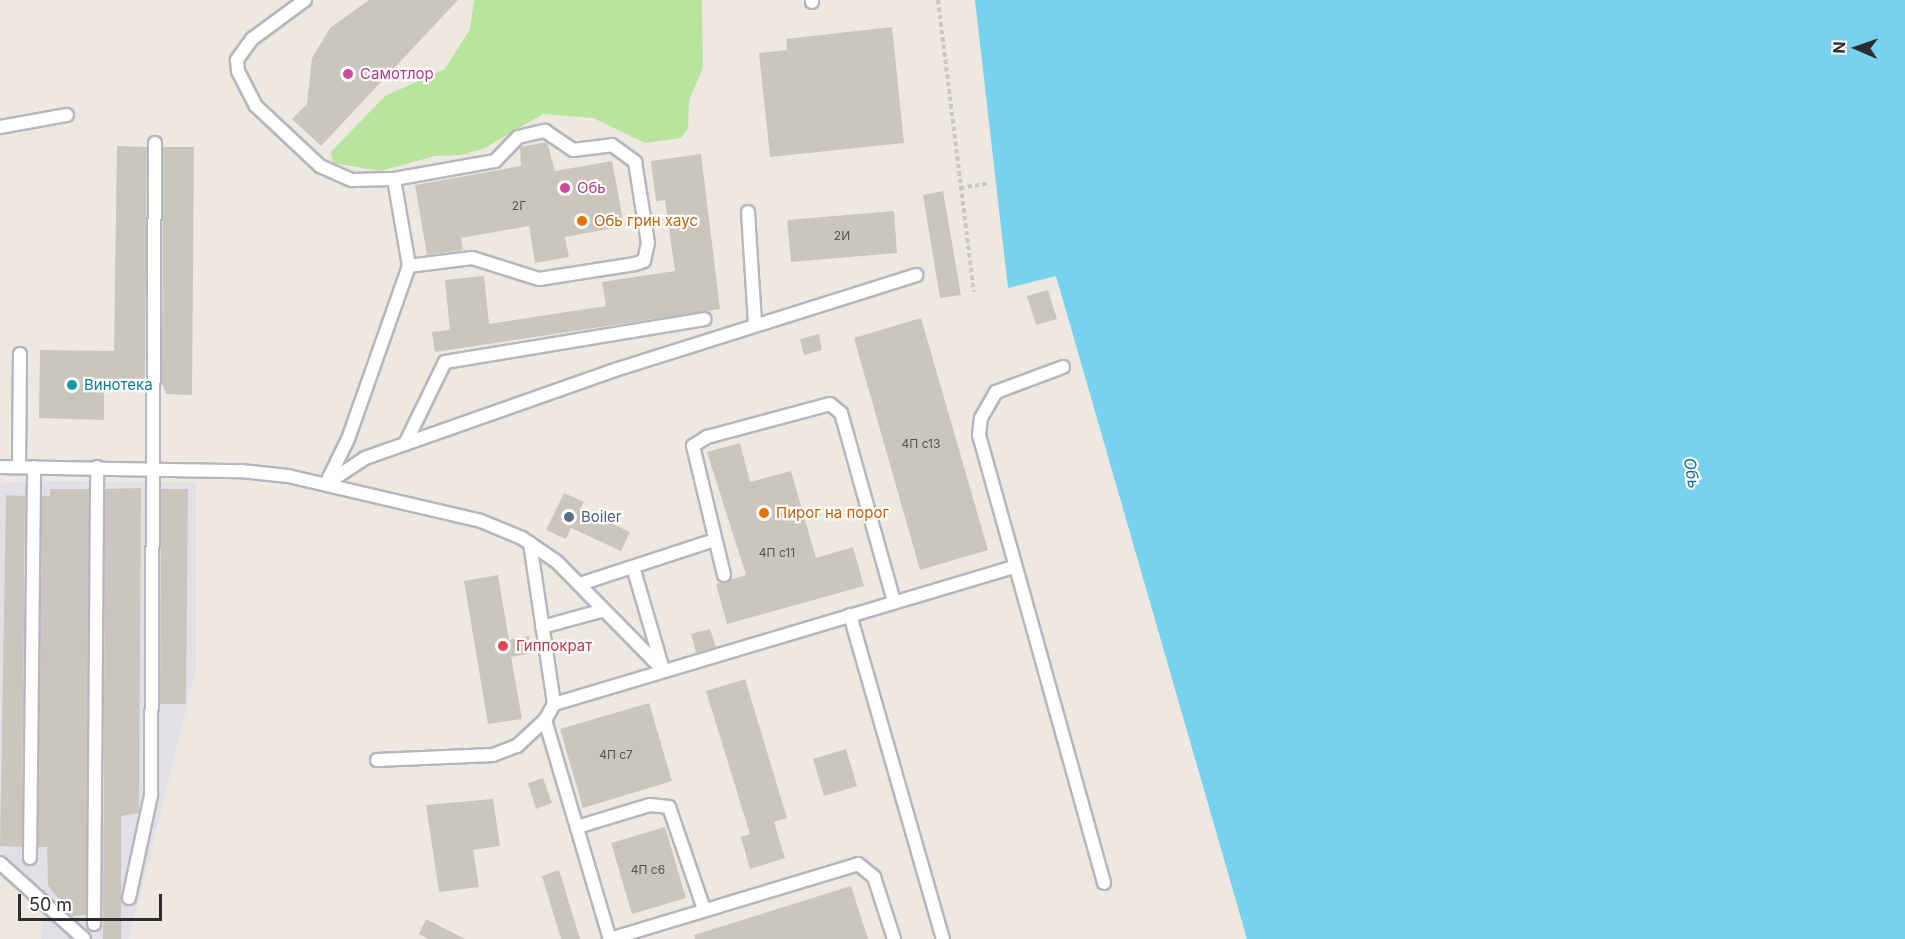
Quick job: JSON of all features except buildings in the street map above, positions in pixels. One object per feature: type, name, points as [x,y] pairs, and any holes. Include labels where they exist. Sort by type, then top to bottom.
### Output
[{"type":"lane","points":[[305,0],[242,50],[238,70],[247,91],[329,172],[366,182],[495,161],[518,137],[545,131],[573,150],[612,145],[635,162],[648,243],[644,261],[539,279],[472,258],[409,266]]},
{"type":"lane","points":[[0,127],[67,116]]},
{"type":"lane","points":[[129,898],[151,795],[155,143]]},
{"type":"lane","points":[[326,484],[348,439],[409,266],[394,179]]},
{"type":"lane","points":[[748,212],[755,323]]},
{"type":"lane","points":[[326,484],[357,462],[405,444],[688,345],[916,275]]},
{"type":"lane","points":[[405,444],[445,362],[704,319]]},
{"type":"lane","points":[[683,322],[688,345]]},
{"type":"lane","points":[[19,467],[20,354]]},
{"type":"lane","points":[[1064,367],[1006,386],[981,418],[981,453],[1104,883]]},
{"type":"lane","points":[[724,575],[693,446],[708,437],[830,404],[841,412],[894,602]]},
{"type":"lane","points":[[0,467],[242,471],[326,484],[481,522],[530,543],[580,584],[663,670]]},
{"type":"lane","points":[[30,858],[34,467]]},
{"type":"lane","points":[[94,924],[97,467]]},
{"type":"lane","points":[[580,584],[714,540]]},
{"type":"lane","points":[[377,760],[492,755],[517,746],[545,720],[554,704],[530,543]]},
{"type":"lane","points":[[633,567],[663,670]]},
{"type":"lane","points":[[554,704],[1013,567]]},
{"type":"lane","points":[[542,627],[604,610]]},
{"type":"lane","points":[[850,615],[943,939]]},
{"type":"lane","points":[[545,720],[610,939],[858,864],[874,877],[894,939]]},
{"type":"lane","points":[[577,827],[650,806],[669,807],[704,909]]},
{"type":"lane","points":[[0,863],[78,936]]},
{"type":"path","points":[[938,0],[960,188],[975,292]]},
{"type":"path","points":[[960,188],[990,183]]},
{"type":"shaded area","points":[[29,481],[196,482],[196,670],[129,939],[41,939],[43,890],[0,851],[0,484]]},
{"type":"green space","points":[[474,0],[702,0],[703,68],[689,100],[688,129],[681,138],[645,143],[593,118],[543,114],[483,149],[461,155],[435,156],[381,171],[333,163],[331,152],[385,96],[445,69],[470,29]]},
{"type":"water","name":"Обь","points":[[975,0],[1905,0],[1905,939],[1247,939],[1056,276],[1008,288]]},
{"type":"place","name":"Самотлор","points":[[348,74]]},
{"type":"place","name":"Обь","points":[[565,188]]},
{"type":"place","name":"Обь грин хаус","points":[[582,221]]},
{"type":"place","name":"Винотека","points":[[72,385]]},
{"type":"place","name":"Пирог на порог","points":[[764,513]]},
{"type":"place","name":"Boiler","points":[[569,517]]},
{"type":"place","name":"Гиппократ","points":[[503,646]]}]
